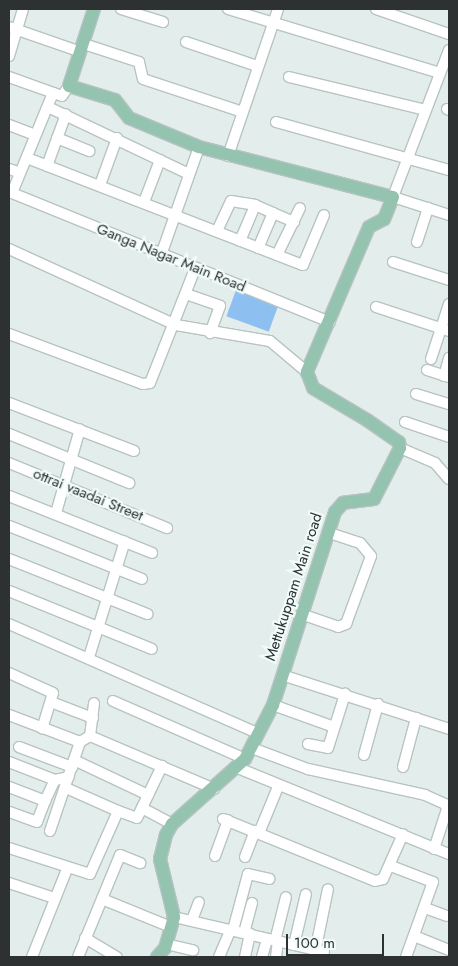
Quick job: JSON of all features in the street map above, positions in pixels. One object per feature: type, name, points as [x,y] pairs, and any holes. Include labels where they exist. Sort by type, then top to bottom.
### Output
[{"type":"main road","points":[[92,9],[82,48],[69,86],[115,100],[129,118],[199,147],[393,197],[384,219],[369,227],[307,372],[313,388],[399,442],[400,448]]},
{"type":"main road","name":"Mettukuppam Main road","points":[[172,824],[214,789],[245,758],[273,705],[304,615],[335,512],[343,503],[374,499],[400,448]]},
{"type":"main road","points":[[157,957],[166,944],[172,922],[160,859],[172,824]]},
{"type":"street","points":[[9,56],[13,29],[23,9]]},
{"type":"street","points":[[121,9],[163,22]]},
{"type":"street","points":[[228,9],[272,24],[440,73]]},
{"type":"street","points":[[228,156],[257,66],[278,9]]},
{"type":"street","points":[[376,9],[449,34]]},
{"type":"street","points":[[13,29],[139,62],[143,79],[243,112]]},
{"type":"street","points":[[186,42],[257,66]]},
{"type":"street","points":[[448,57],[405,158],[393,197],[449,215]]},
{"type":"street","points":[[289,76],[425,110]]},
{"type":"street","points":[[9,77],[64,96],[69,86]]},
{"type":"street","points":[[14,170],[26,158],[53,93]]},
{"type":"street","points":[[48,107],[117,138],[189,174]]},
{"type":"street","points":[[48,166],[66,114]]},
{"type":"street","points":[[276,122],[449,170]]},
{"type":"street","points":[[9,125],[35,135]]},
{"type":"street","points":[[57,138],[90,151]]},
{"type":"street","points":[[100,185],[117,138]]},
{"type":"street","points":[[161,255],[199,147]]},
{"type":"street","points":[[26,158],[144,202],[278,256],[306,265],[324,215]]},
{"type":"street","points":[[144,202],[160,160]]},
{"type":"street","name":"Ganga Nagar Main Road","points":[[14,170],[12,193],[195,269],[330,322]]},
{"type":"street","points":[[217,231],[233,200],[254,205],[294,222]]},
{"type":"street","points":[[240,240],[254,205]]},
{"type":"street","points":[[278,256],[300,208]]},
{"type":"street","points":[[417,242],[428,208]]},
{"type":"street","points":[[258,248],[273,213]]},
{"type":"street","points":[[9,249],[176,325],[210,333],[270,341],[307,372]]},
{"type":"street","points":[[393,262],[449,280]]},
{"type":"street","points":[[9,334],[143,384],[154,380],[176,325],[195,269]]},
{"type":"street","points":[[186,294],[220,306],[210,333]]},
{"type":"street","points":[[431,358],[446,330],[449,304]]},
{"type":"street","points":[[376,307],[446,330]]},
{"type":"street","points":[[427,370],[447,376],[449,358]]},
{"type":"street","points":[[416,394],[449,404]]},
{"type":"street","points":[[9,403],[134,450]]},
{"type":"street","points":[[405,422],[449,437]]},
{"type":"street","points":[[56,513],[74,458],[80,429]]},
{"type":"street","points":[[9,434],[74,458],[129,483]]},
{"type":"street","points":[[400,448],[435,463],[449,479]]},
{"type":"street","name":"ottrai vaadai Street","points":[[9,463],[167,528]]},
{"type":"street","points":[[9,496],[56,513],[152,553]]},
{"type":"street","points":[[9,526],[142,580]]},
{"type":"street","points":[[304,615],[338,627],[346,624],[371,556],[360,543],[329,533]]},
{"type":"street","points":[[89,657],[126,541]]},
{"type":"street","points":[[9,559],[147,614]]},
{"type":"street","points":[[9,592],[152,649]]},
{"type":"street","points":[[9,624],[89,657],[259,734]]},
{"type":"street","points":[[9,673],[47,688],[53,693],[42,728]]},
{"type":"street","points":[[282,675],[378,704],[449,730]]},
{"type":"street","points":[[308,744],[327,749],[345,694]]},
{"type":"street","points":[[113,701],[245,758],[308,769],[425,795],[447,804],[434,849]]},
{"type":"street","points":[[51,702],[93,718]]},
{"type":"street","points":[[50,832],[80,742],[90,736],[94,703]]},
{"type":"street","points":[[364,755],[378,704]]},
{"type":"street","points":[[273,705],[334,727]]},
{"type":"street","points":[[9,715],[80,742]]},
{"type":"street","points":[[403,767],[416,718]]},
{"type":"street","points":[[90,736],[214,789]]},
{"type":"street","points":[[19,747],[73,763],[148,795]]},
{"type":"street","points":[[245,758],[278,787],[403,834],[449,854]]},
{"type":"street","points":[[9,762],[55,780],[69,777]]},
{"type":"street","points":[[66,788],[137,818],[162,766]]},
{"type":"street","points":[[9,812],[36,822],[55,780]]},
{"type":"street","points":[[9,786],[45,801]]},
{"type":"street","points":[[245,856],[278,787]]},
{"type":"street","points":[[142,808],[172,824]]},
{"type":"street","points":[[9,848],[83,875],[93,872],[118,811]]},
{"type":"street","points":[[215,856],[225,820],[374,881],[383,879],[391,866],[403,834]]},
{"type":"street","points":[[78,957],[119,856],[140,863]]},
{"type":"street","points":[[391,866],[431,880],[434,885],[406,957]]},
{"type":"street","points":[[32,957],[54,898],[67,870]]},
{"type":"street","points":[[219,957],[232,930],[248,874],[269,879]]},
{"type":"street","points":[[9,883],[54,898]]},
{"type":"street","points":[[102,899],[172,922],[192,920],[318,953],[328,889]]},
{"type":"street","points":[[294,946],[306,894]]},
{"type":"street","points":[[262,957],[273,940],[286,897]]},
{"type":"street","points":[[192,920],[199,902]]},
{"type":"street","points":[[245,957],[252,903]]},
{"type":"street","points":[[425,908],[447,916]]},
{"type":"street","points":[[414,936],[449,950]]},
{"type":"street","points":[[85,938],[117,957]]},
{"type":"street","points":[[273,940],[276,957]]},
{"type":"street","points":[[166,944],[193,950]]},
{"type":"water","points":[[236,290],[278,305],[269,332],[226,316]]}]
